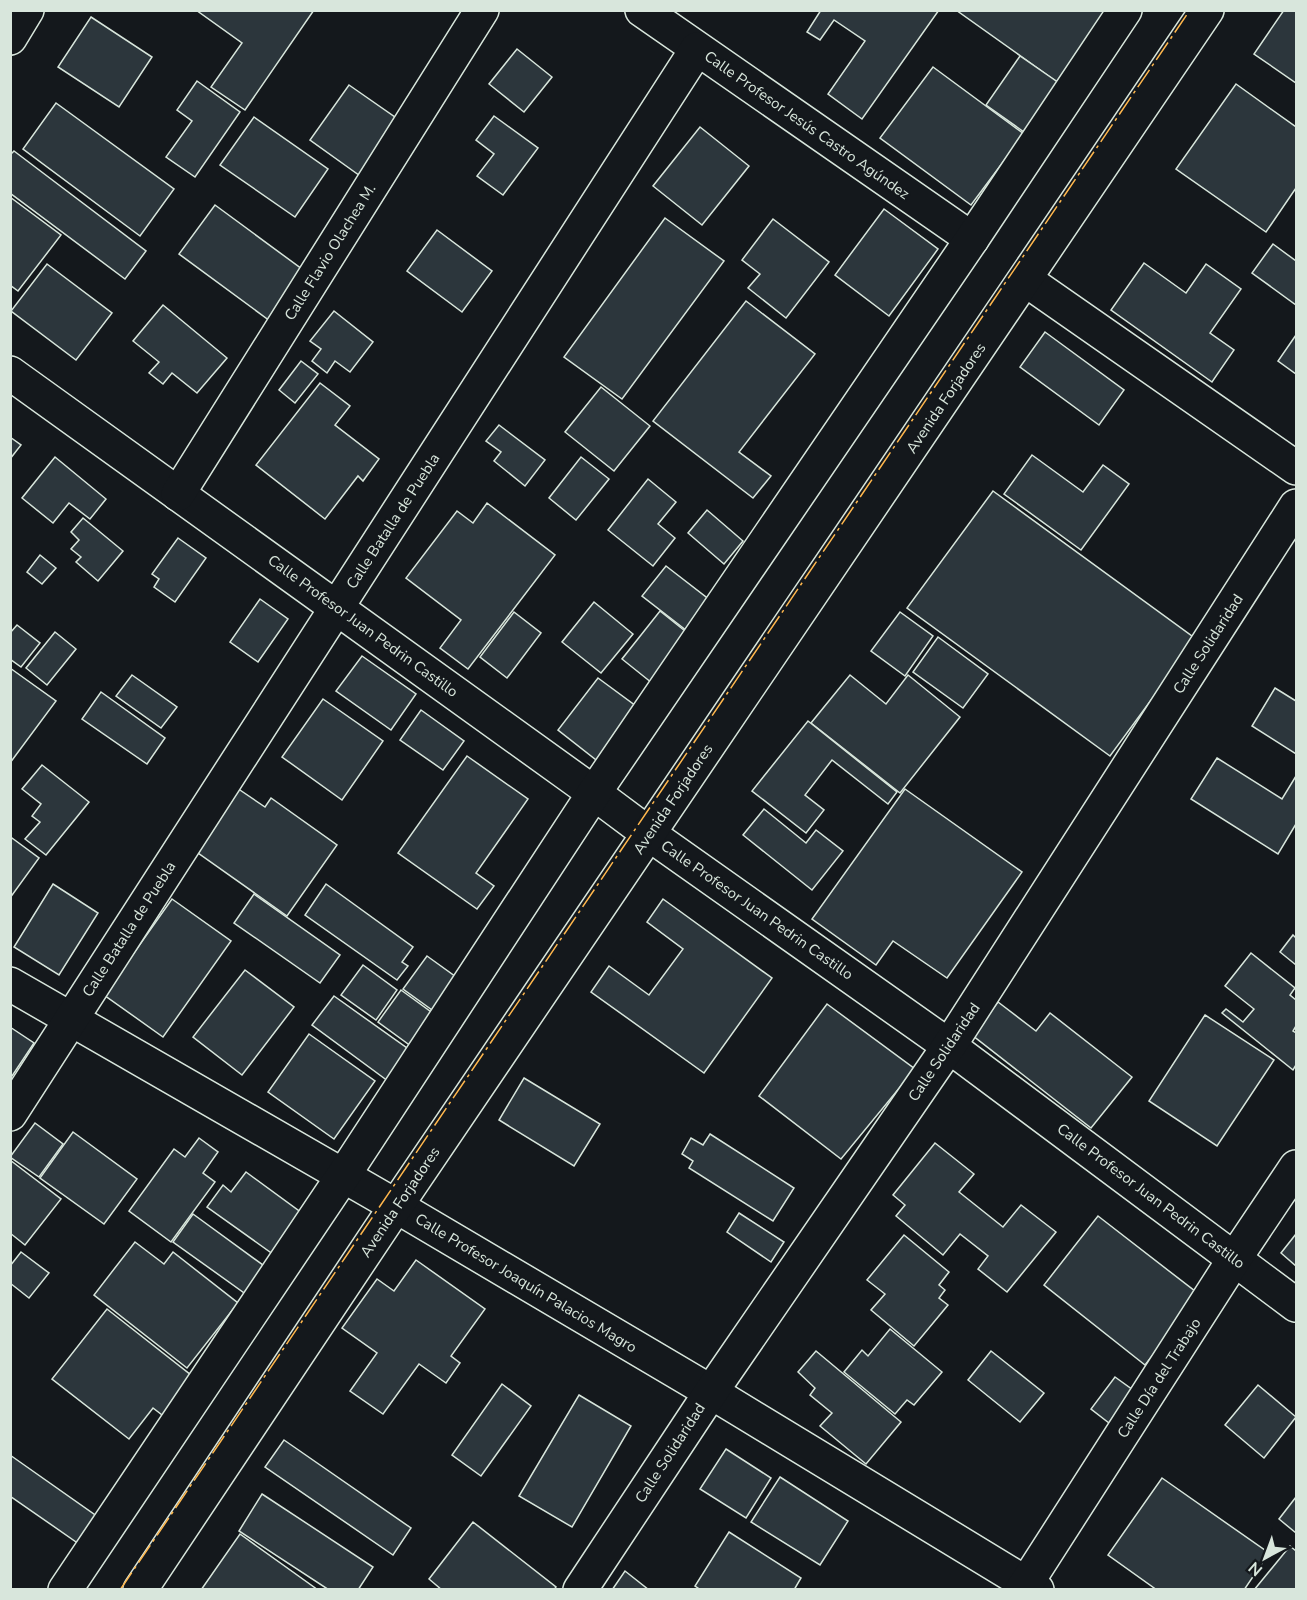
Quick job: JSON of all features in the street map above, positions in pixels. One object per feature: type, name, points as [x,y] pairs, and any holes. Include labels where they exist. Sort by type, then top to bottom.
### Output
[{"type":"street","points":[[10,38],[27,10]]},
{"type":"street","name":"Calle Flavio Olachea M.","points":[[178,494],[482,10]]},
{"type":"street","name":"Calle Profesor Jesús Castro Agúndez","points":[[642,10],[972,239]]},
{"type":"street","points":[[65,1590],[343,1176],[594,793],[972,239],[1125,10]]},
{"type":"street","name":"Avenida Forjadores","points":[[140,1590],[396,1206],[1208,10]]},
{"type":"street","name":"Calle Batalla de Puebla","points":[[10,1114],[697,49]]},
{"type":"street","points":[[1026,280],[1296,468]]},
{"type":"street","name":"Calle Profesor Juan Pedrin Castillo","points":[[10,373],[649,834],[949,1046],[1296,1305]]},
{"type":"street","name":"Calle Solidaridad","points":[[580,1590],[711,1392],[949,1046],[1296,506]]},
{"type":"street","name":"Calle Profesor Joaquín Palacios Magro","points":[[10,984],[396,1206],[711,1392],[1029,1587]]},
{"type":"street","name":"Calle Día del Trabajo","points":[[1029,1587],[1235,1258],[1296,1167]]},
{"type":"building","points":[[196,10],[314,10],[245,110],[211,87],[242,43]]},
{"type":"building","points":[[821,10],[939,10],[862,119],[828,94],[865,41],[834,20],[820,40],[807,32]]},
{"type":"building","points":[[956,10],[1108,10],[1057,82]]},
{"type":"building","points":[[1284,10],[1296,10],[1296,83],[1254,54]]},
{"type":"building","points":[[91,17],[152,57],[119,107],[58,67]]},
{"type":"building","points":[[517,49],[552,77],[524,112],[489,84]]},
{"type":"building","points":[[1020,56],[1059,83],[1024,132],[986,105]]},
{"type":"building","points":[[933,67],[1024,134],[971,205],[880,138]]},
{"type":"building","points":[[197,81],[240,112],[195,177],[166,157],[192,121],[177,110]]},
{"type":"building","points":[[1236,84],[1296,127],[1296,188],[1266,232],[1176,169]]},
{"type":"building","points":[[349,85],[402,122],[363,178],[310,140]]},
{"type":"building","points":[[56,103],[174,189],[140,236],[23,149]]},
{"type":"building","points":[[494,116],[538,148],[503,195],[477,176],[494,154],[476,140]]},
{"type":"building","points":[[254,117],[328,169],[295,217],[220,165]]},
{"type":"building","points":[[700,127],[749,166],[702,225],[653,186]]},
{"type":"building","points":[[14,151],[146,251],[125,279],[10,193],[10,155]]},
{"type":"building","points":[[10,197],[61,235],[18,291],[10,285]]},
{"type":"building","points":[[215,205],[306,272],[270,321],[179,254]]},
{"type":"building","points":[[884,209],[938,249],[889,316],[835,275]]},
{"type":"building","points":[[665,218],[724,261],[622,399],[564,357]]},
{"type":"building","points":[[773,219],[829,262],[786,318],[748,288],[760,274],[742,260]]},
{"type":"building","points":[[437,230],[492,271],[462,312],[407,271]]},
{"type":"building","points":[[1273,244],[1296,261],[1296,305],[1252,273]]},
{"type":"building","points":[[1144,263],[1186,293],[1206,264],[1241,289],[1210,333],[1234,350],[1212,382],[1111,310]]},
{"type":"building","points":[[47,264],[112,313],[76,360],[11,311]]},
{"type":"building","points":[[746,301],[815,354],[739,452],[771,476],[753,498],[653,421]]},
{"type":"building","points":[[163,305],[227,358],[197,393],[172,373],[163,384],[149,373],[159,362],[133,341]]},
{"type":"building","points":[[334,311],[373,342],[350,372],[335,361],[327,373],[312,361],[321,349],[310,341]]},
{"type":"building","points":[[1045,332],[1124,390],[1099,425],[1020,367]]},
{"type":"building","points":[[1296,335],[1296,374],[1278,361]]},
{"type":"building","points":[[301,361],[318,374],[295,403],[279,390]]},
{"type":"building","points":[[320,383],[350,406],[335,425],[379,459],[363,481],[358,476],[325,519],[256,465]]},
{"type":"building","points":[[601,387],[650,426],[614,471],[565,432]]},
{"type":"building","points":[[499,425],[545,460],[525,486],[494,461],[501,452],[486,441]]},
{"type":"building","points":[[10,437],[21,445],[10,459]]},
{"type":"building","points":[[1032,455],[1083,492],[1103,465],[1129,484],[1081,550],[1004,494]]},
{"type":"building","points":[[55,457],[106,499],[90,519],[69,503],[53,523],[22,498]]},
{"type":"building","points":[[581,457],[609,479],[576,520],[549,498]]},
{"type":"building","points":[[648,479],[676,502],[658,524],[675,538],[653,566],[608,530]]},
{"type":"building","points":[[993,491],[1196,639],[1110,756],[907,608]]},
{"type":"building","points":[[487,503],[555,555],[468,669],[440,648],[461,620],[406,578],[457,511],[473,523]]},
{"type":"building","points":[[707,510],[743,541],[724,564],[688,533]]},
{"type":"building","points":[[83,518],[123,551],[98,581],[76,562],[81,557],[71,549],[79,540],[71,532]]},
{"type":"building","points":[[178,538],[206,558],[175,602],[154,587],[159,579],[152,574]]},
{"type":"building","points":[[40,555],[56,568],[42,584],[27,572]]},
{"type":"building","points":[[666,566],[715,604],[691,634],[642,596]]},
{"type":"building","points":[[260,599],[288,619],[258,662],[230,642]]},
{"type":"building","points":[[594,602],[633,634],[601,673],[562,642]]},
{"type":"building","points":[[660,611],[695,639],[657,687],[622,659]]},
{"type":"building","points":[[514,612],[541,633],[507,678],[480,657]]},
{"type":"building","points":[[900,612],[933,636],[905,676],[871,651]]},
{"type":"building","points":[[17,625],[40,643],[21,667],[10,659],[10,633]]},
{"type":"building","points":[[55,632],[76,649],[47,685],[26,668]]},
{"type":"building","points":[[938,637],[988,674],[963,708],[913,672]]},
{"type":"building","points":[[362,656],[416,694],[391,730],[336,691]]},
{"type":"building","points":[[10,668],[56,701],[10,763]]},
{"type":"building","points":[[132,675],[177,707],[161,728],[116,696]]},
{"type":"building","points":[[850,675],[886,704],[908,675],[960,717],[900,793],[811,723]]},
{"type":"building","points":[[598,678],[640,709],[600,763],[558,730]]},
{"type":"building","points":[[1275,688],[1296,701],[1296,754],[1252,726]]},
{"type":"building","points":[[101,692],[165,738],[147,764],[82,719]]},
{"type":"building","points":[[323,699],[383,741],[342,800],[282,757]]},
{"type":"building","points":[[421,710],[464,741],[443,770],[400,740]]},
{"type":"building","points":[[808,721],[897,792],[888,804],[832,760],[805,795],[824,810],[806,833],[752,791]]},
{"type":"building","points":[[467,756],[528,799],[476,873],[494,886],[477,909],[398,853]]},
{"type":"building","points":[[1217,758],[1282,799],[1296,776],[1296,824],[1278,854],[1191,799]]},
{"type":"building","points":[[42,765],[89,802],[46,855],[25,839],[40,822],[32,816],[41,804],[22,789]]},
{"type":"building","points":[[234,786],[265,807],[271,798],[337,845],[287,916],[191,848]]},
{"type":"building","points":[[905,789],[1022,872],[947,978],[893,941],[876,965],[812,919]]},
{"type":"building","points":[[764,809],[806,843],[816,830],[843,851],[812,890],[743,835]]},
{"type":"building","points":[[12,838],[39,858],[10,898],[10,841]]},
{"type":"building","points":[[53,884],[98,913],[59,975],[14,947]]},
{"type":"building","points":[[326,884],[413,947],[402,962],[408,966],[397,980],[305,915]]},
{"type":"building","points":[[254,894],[340,955],[320,983],[234,923]]},
{"type":"building","points":[[172,899],[231,941],[163,1037],[104,995]]},
{"type":"building","points":[[663,899],[772,978],[704,1073],[591,992],[609,966],[649,995],[683,949],[647,922]]},
{"type":"building","points":[[1293,935],[1296,938],[1296,965],[1280,952]]},
{"type":"building","points":[[1251,953],[1295,988],[1290,995],[1296,1000],[1296,1026],[1293,1031],[1296,1033],[1296,1065],[1293,1070],[1222,1013],[1226,1009],[1243,1022],[1254,1009],[1225,986]]},
{"type":"building","points":[[427,956],[463,982],[439,1015],[403,989]]},
{"type":"building","points":[[363,965],[397,990],[376,1020],[341,995]]},
{"type":"building","points":[[245,970],[294,1007],[242,1075],[193,1037]]},
{"type":"building","points":[[401,990],[438,1017],[415,1049],[378,1022]]},
{"type":"building","points":[[334,996],[414,1053],[392,1084],[312,1025]]},
{"type":"building","points":[[998,1002],[1036,1031],[1050,1013],[1132,1077],[1091,1128],[972,1035]]},
{"type":"building","points":[[827,1004],[915,1069],[841,1159],[759,1096]]},
{"type":"building","points":[[1205,1015],[1274,1060],[1217,1146],[1149,1101]]},
{"type":"building","points":[[10,1027],[34,1043],[10,1079]]},
{"type":"building","points":[[309,1034],[375,1081],[334,1139],[268,1092]]},
{"type":"building","points":[[524,1078],[600,1124],[574,1166],[499,1120]]},
{"type":"building","points":[[35,1123],[63,1144],[39,1177],[10,1157]]},
{"type":"building","points":[[73,1132],[137,1179],[104,1224],[40,1178]]},
{"type":"building","points":[[710,1134],[794,1188],[773,1221],[689,1168],[693,1161],[682,1154],[691,1138],[703,1145]]},
{"type":"building","points":[[199,1138],[218,1152],[203,1173],[215,1182],[171,1242],[129,1211],[174,1149],[185,1157]]},
{"type":"building","points":[[935,1143],[974,1174],[959,1192],[1003,1227],[1021,1205],[1056,1232],[1007,1292],[978,1269],[988,1256],[960,1234],[943,1255],[896,1216],[905,1205],[893,1195]]},
{"type":"building","points":[[10,1160],[61,1199],[25,1245],[10,1233]]},
{"type":"building","points":[[246,1172],[306,1216],[277,1257],[207,1207],[223,1185],[231,1192]]},
{"type":"building","points":[[739,1213],[784,1242],[771,1262],[727,1232]]},
{"type":"building","points":[[193,1214],[267,1268],[247,1295],[173,1242]]},
{"type":"building","points":[[1098,1216],[1200,1295],[1145,1365],[1044,1285]]},
{"type":"building","points":[[1296,1234],[1296,1266],[1281,1253]]},
{"type":"building","points":[[904,1235],[949,1272],[939,1285],[945,1290],[939,1298],[948,1305],[914,1346],[871,1310],[885,1294],[867,1280]]},
{"type":"building","points":[[135,1242],[164,1264],[173,1252],[238,1303],[187,1368],[94,1295]]},
{"type":"building","points":[[21,1252],[49,1273],[29,1298],[10,1283],[10,1266]]},
{"type":"building","points":[[416,1260],[485,1309],[451,1356],[460,1363],[446,1383],[419,1364],[383,1414],[350,1391],[377,1353],[342,1328],[377,1279],[394,1291]]},
{"type":"building","points":[[107,1309],[196,1379],[166,1418],[153,1408],[129,1439],[52,1379]]},
{"type":"building","points":[[890,1329],[942,1372],[914,1405],[907,1400],[895,1414],[844,1372],[862,1350],[868,1356]]},
{"type":"building","points":[[816,1351],[901,1422],[866,1464],[820,1426],[832,1413],[810,1395],[815,1388],[798,1372]]},
{"type":"building","points":[[991,1351],[1044,1393],[1020,1422],[968,1380]]},
{"type":"building","points":[[1115,1377],[1133,1390],[1109,1423],[1091,1409]]},
{"type":"building","points":[[502,1384],[531,1406],[481,1476],[452,1455]]},
{"type":"building","points":[[1258,1385],[1296,1417],[1264,1458],[1225,1425]]},
{"type":"building","points":[[579,1395],[631,1426],[572,1527],[519,1496]]},
{"type":"building","points":[[284,1440],[411,1528],[393,1555],[265,1467]]},
{"type":"building","points":[[726,1449],[771,1478],[746,1518],[700,1489]]},
{"type":"building","points":[[10,1455],[98,1517],[79,1544],[10,1496]]},
{"type":"building","points":[[780,1477],[848,1521],[820,1565],[751,1522]]},
{"type":"building","points":[[1162,1478],[1269,1553],[1244,1590],[1157,1590],[1108,1555]]},
{"type":"building","points":[[262,1494],[373,1567],[358,1590],[329,1590],[239,1531]]},
{"type":"building","points":[[1296,1497],[1296,1533],[1279,1519]]},
{"type":"building","points":[[473,1522],[556,1587],[554,1590],[442,1590],[429,1579]]},
{"type":"building","points":[[729,1532],[801,1578],[794,1590],[701,1590],[695,1586]]},
{"type":"building","points":[[240,1534],[318,1590],[201,1590]]},
{"type":"building","points":[[1290,1546],[1296,1551],[1296,1590],[1254,1590]]},
{"type":"building","points":[[625,1571],[649,1590],[612,1590]]},
{"type":"power","points":[[120,1590],[1190,10]]}]
